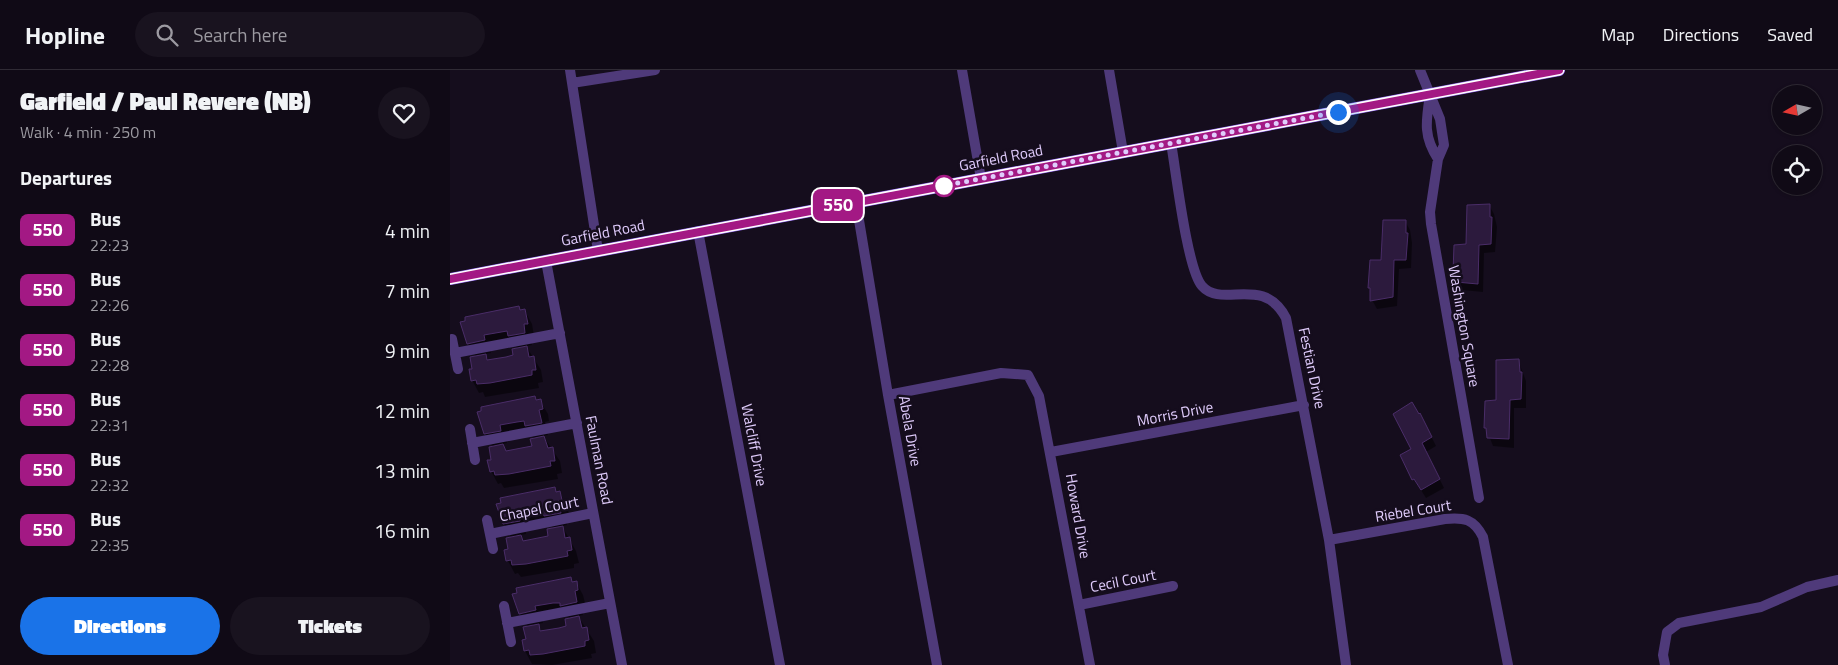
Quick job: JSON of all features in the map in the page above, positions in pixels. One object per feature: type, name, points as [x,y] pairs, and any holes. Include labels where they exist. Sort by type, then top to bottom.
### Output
[{"type":"main road","name":"Garfield Road","points":[[450,278],[1559,70]]},
{"type":"street","points":[[570,70],[598,251]]},
{"type":"street","points":[[572,83],[655,70]]},
{"type":"street","points":[[962,70],[981,179]]},
{"type":"street","points":[[1109,70],[1123,152]]},
{"type":"street","name":"Washington Square","points":[[1420,70],[1440,119],[1444,145],[1438,159],[1430,212],[1431,224],[1480,498]]},
{"type":"street","points":[[1430,94],[1426,122],[1429,145],[1438,159]]},
{"type":"street","name":"Festian Drive","points":[[1171,144],[1189,248],[1197,279],[1206,290],[1215,293],[1254,294],[1275,302],[1286,318],[1329,540],[1346,665]]},
{"type":"street","name":"Abela Drive","points":[[856,202],[888,394],[937,665]]},
{"type":"street","name":"Walcliff Drive","points":[[698,231],[780,665]]},
{"type":"street","name":"Faulman Road","points":[[546,260],[622,665]]},
{"type":"street","points":[[455,353],[560,333]]},
{"type":"street","points":[[452,340],[458,370]]},
{"type":"street","name":"Howard Drive","points":[[888,394],[1001,373],[1028,375],[1040,396],[1090,665]]},
{"type":"street","name":"Morris Drive","points":[[1051,452],[1304,405]]},
{"type":"street","points":[[472,443],[576,423]]},
{"type":"street","points":[[470,429],[475,460]]},
{"type":"street","name":"Chapel Court","points":[[490,534],[593,513]]},
{"type":"street","name":"Riebel Court","points":[[1329,540],[1445,519],[1460,518],[1472,521],[1478,527],[1483,537],[1508,665]]},
{"type":"street","points":[[487,520],[493,549]]},
{"type":"street","points":[[1665,665],[1663,655],[1667,632],[1680,623],[1761,607],[1807,587],[1838,580]]},
{"type":"street","name":"Cecil Court","points":[[1079,605],[1172,586]]},
{"type":"street","points":[[507,623],[610,603]]},
{"type":"street","points":[[504,606],[511,642]]},
{"type":"building","points":[[1490,204],[1490,217],[1492,217],[1491,244],[1479,245],[1478,284],[1456,282],[1456,272],[1453,273],[1454,245],[1466,244],[1467,205]]},
{"type":"building","points":[[1383,220],[1406,220],[1406,233],[1408,233],[1406,260],[1394,260],[1393,297],[1370,301],[1370,288],[1368,288],[1370,260],[1381,260]]},
{"type":"building","points":[[519,306],[520,310],[525,309],[528,324],[524,324],[525,333],[508,336],[507,331],[484,335],[485,340],[467,344],[460,322],[465,321],[465,317]]},
{"type":"building","points":[[527,346],[529,357],[534,356],[536,370],[532,370],[532,375],[490,383],[477,384],[476,380],[471,381],[470,357],[486,354],[487,360],[506,357],[513,355],[512,349]]},
{"type":"building","points":[[1519,359],[1520,372],[1522,372],[1521,399],[1510,400],[1509,439],[1487,438],[1486,428],[1484,428],[1485,401],[1496,400],[1496,360]]},
{"type":"building","points":[[535,396],[536,400],[541,399],[543,409],[539,410],[542,423],[525,426],[524,421],[500,425],[501,431],[484,434],[477,412],[481,411],[481,407]]},
{"type":"building","points":[[1412,402],[1432,437],[1422,443],[1440,479],[1421,490],[1414,479],[1412,480],[1400,455],[1411,449],[1393,414]]},
{"type":"building","points":[[544,436],[548,448],[553,447],[555,461],[550,461],[551,466],[509,474],[495,475],[494,471],[490,472],[487,460],[491,460],[489,447],[503,444],[506,451],[532,446],[530,439]]},
{"type":"building","points":[[555,487],[556,492],[560,491],[562,500],[558,501],[561,513],[544,516],[543,513],[519,516],[520,521],[503,524],[496,504],[501,503],[500,498]]},
{"type":"building","points":[[563,526],[565,538],[570,537],[572,550],[567,551],[568,556],[526,564],[512,565],[511,560],[506,561],[504,550],[508,549],[506,538],[521,535],[523,541],[548,536],[547,529]]},
{"type":"building","points":[[571,577],[572,582],[577,581],[578,590],[575,591],[577,602],[560,606],[560,603],[553,603],[535,606],[536,610],[519,614],[512,594],[517,593],[516,588]]},
{"type":"building","points":[[579,616],[582,628],[587,627],[589,640],[585,641],[585,646],[543,654],[530,655],[529,650],[524,651],[522,640],[526,639],[523,627],[539,624],[540,631],[559,628],[566,626],[565,619]]},
{"type":"bus line","name":"550","points":[[450,279],[1559,70]]},
{"type":"route","points":[[944,186],[942,186],[1338,112]]}]
